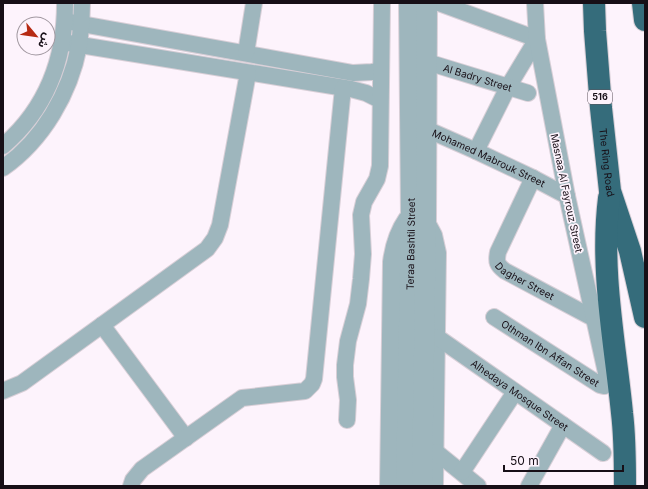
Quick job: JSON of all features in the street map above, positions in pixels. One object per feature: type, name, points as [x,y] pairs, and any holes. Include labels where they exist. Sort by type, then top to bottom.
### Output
[{"type":"highway","name":"The Ring Road","points":[[594,3],[601,108],[610,191],[630,251],[645,317]]},
{"type":"highway","points":[[643,3],[645,20]]},
{"type":"highway","points":[[610,191],[607,212],[606,253],[608,294],[622,414],[625,486]]},
{"type":"street","points":[[3,146],[22,127],[34,112],[52,79],[62,42],[65,21],[65,3]]},
{"type":"street","points":[[3,168],[21,153],[35,138],[58,104],[67,85],[79,45],[82,24],[82,3]]},
{"type":"street","points":[[246,53],[254,3]]},
{"type":"street","points":[[347,420],[348,400],[345,377],[346,353],[358,304],[361,279],[363,254],[361,215],[364,202],[379,173],[382,3]]},
{"type":"street","name":"Teraa Bashtil Street","points":[[408,3],[418,126],[422,486]]},
{"type":"street","name":"Teraa Bashtil Street","points":[[418,126],[427,62],[427,3]]},
{"type":"street","points":[[439,3],[537,39],[508,87],[476,150]]},
{"type":"street","name":"Masnaa Al Fayrouz Street","points":[[535,3],[537,39],[567,196],[607,377],[606,383]]},
{"type":"street","points":[[65,21],[352,73],[381,70]]},
{"type":"street","points":[[62,42],[351,89],[366,93],[380,100]]},
{"type":"street","name":"Al Badry Street","points":[[427,62],[528,93]]},
{"type":"street","points":[[3,391],[22,383],[207,249],[215,238],[220,225],[248,73]]},
{"type":"street","points":[[131,486],[142,469],[242,398],[305,391],[312,384],[314,379],[343,88]]},
{"type":"street","name":"Mohamed Mabrouk Street","points":[[418,126],[476,150],[567,196]]},
{"type":"street","name":"Dagher Street","points":[[533,178],[498,252],[496,260],[499,267],[594,318]]},
{"type":"street","points":[[390,486],[393,262],[396,243],[405,225],[418,218]]},
{"type":"street","name":"Teraa Bashtil Street","points":[[418,218],[434,235],[438,253],[436,486]]},
{"type":"street","name":"Teraa Bashtil Street","points":[[406,486],[418,218]]},
{"type":"street","name":"Othman Ibn Affan Street","points":[[494,317],[600,385],[604,386],[606,383]]},
{"type":"street","points":[[102,325],[186,438]]},
{"type":"street","name":"Alhedaya Mosque Street","points":[[437,338],[603,453]]},
{"type":"street","points":[[462,472],[515,392]]},
{"type":"street","points":[[529,486],[562,425]]},
{"type":"street","points":[[436,452],[478,486]]}]
